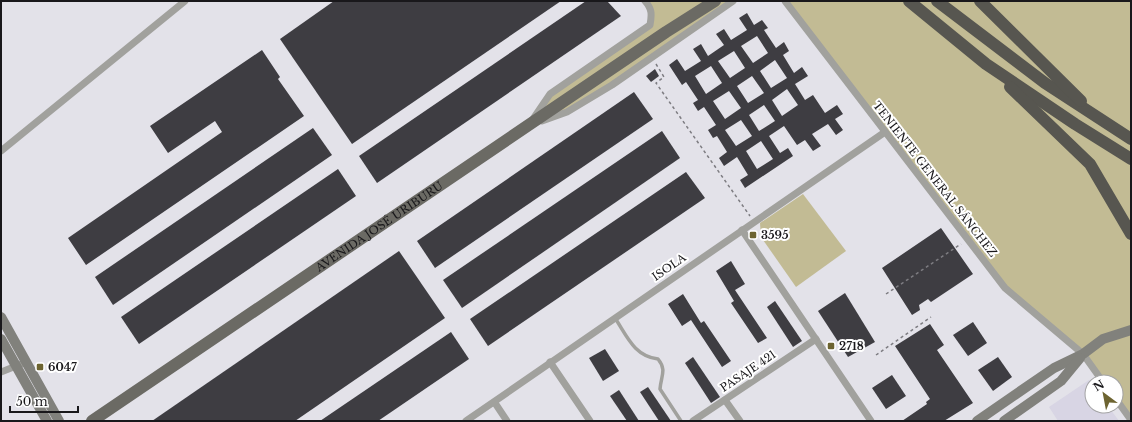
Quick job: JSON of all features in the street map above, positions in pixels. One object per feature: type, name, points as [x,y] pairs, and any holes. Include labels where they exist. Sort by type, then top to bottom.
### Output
[{"type":"highway","points":[[909,1],[986,64],[1090,164],[1131,234]]},
{"type":"highway","points":[[937,1],[1045,83],[1131,139]]},
{"type":"highway","points":[[980,1],[1100,120]]},
{"type":"highway","points":[[986,64],[1075,124],[1131,159]]},
{"type":"main road","name":"AVENIDA JOSÉ URIBURU","points":[[666,32],[702,1]]},
{"type":"main road","name":"AVENIDA JOSÉ URIBURU","points":[[92,421],[666,32],[715,1]]},
{"type":"street","points":[[1,151],[185,1]]},
{"type":"street","points":[[528,126],[550,94],[650,25],[652,15],[650,7],[644,1]]},
{"type":"street","points":[[528,126],[567,112],[612,85],[733,1]]},
{"type":"street","name":"TENIENTE GENERAL SÁNCHEZ","points":[[786,1],[1005,288],[1083,354],[1097,374]]},
{"type":"street","name":"ISOLA","points":[[466,421],[495,403],[550,362],[885,132]]},
{"type":"street","points":[[742,230],[871,421]]},
{"type":"street","points":[[1,317],[59,421]]},
{"type":"street","points":[[977,421],[1054,368],[1083,354],[1103,339],[1131,330]]},
{"type":"street","name":"PASAJE 421","points":[[693,421],[816,339]]},
{"type":"street","points":[[1,340],[47,421]]},
{"type":"street","points":[[1004,421],[1061,381],[1083,354]]},
{"type":"street","points":[[1,372],[26,362]]},
{"type":"street","points":[[550,362],[590,421]]},
{"type":"street","points":[[725,400],[740,421]]},
{"type":"street","points":[[495,403],[507,421]]},
{"type":"street","points":[[1124,410],[1131,420]]},
{"type":"lane","points":[[615,318],[638,352],[647,358],[658,359],[663,365],[665,373],[660,389],[682,421]]},
{"type":"path","points":[[651,58],[664,77],[656,83],[754,222]]},
{"type":"path","points":[[886,294],[968,240]]},
{"type":"path","points":[[876,355],[931,317]]},
{"type":"shaded area","points":[[645,1],[733,1],[567,112],[528,126],[550,94],[650,25],[652,15]]},
{"type":"shaded area","points":[[785,1],[1131,1],[1131,420],[1124,410],[1124,374],[1097,374],[1083,354],[1005,288]]},
{"type":"shaded area","points":[[803,194],[846,251],[796,287],[761,237],[760,223]]},
{"type":"shaded area","points":[[1084,383],[1084,414],[1114,414],[1119,421],[1058,421],[1049,407]]},
{"type":"building","points":[[334,1],[561,1],[352,144],[280,39]]},
{"type":"building","points":[[586,1],[607,1],[621,16],[377,183],[359,156]]},
{"type":"building","points":[[747,13],[754,25],[762,20],[768,28],[764,30],[776,48],[784,42],[789,51],[783,55],[794,73],[802,67],[808,76],[795,84],[805,100],[813,95],[825,113],[837,105],[843,114],[835,119],[843,130],[836,135],[828,124],[812,134],[821,146],[813,151],[805,140],[797,145],[784,126],[769,136],[780,153],[788,148],[793,156],[745,188],[740,180],[748,175],[737,157],[724,166],[719,158],[727,152],[717,136],[713,138],[708,130],[716,125],[704,107],[698,111],[693,103],[698,100],[686,82],[682,85],[669,65],[677,59],[685,71],[701,61],[693,49],[701,44],[708,56],[724,45],[716,34],[724,29],[731,40],[747,30],[739,18]],"holes":[[[757,36],[768,53],[753,63],[741,46]],[[734,51],[745,68],[730,78],[718,61]],[[775,60],[787,78],[771,88],[760,71]],[[711,66],[722,83],[706,94],[695,76]],[[752,76],[764,93],[748,103],[737,86]],[[787,89],[798,105],[782,116],[772,100]],[[729,91],[741,108],[725,119],[713,101]],[[764,105],[775,121],[759,131],[749,115]],[[741,120],[752,136],[736,146],[725,130]],[[761,141],[773,159],[757,169],[746,151]]]},
{"type":"building","points":[[262,50],[280,77],[278,79],[304,116],[86,265],[68,238],[222,132],[215,121],[168,153],[150,126]]},
{"type":"building","points":[[655,69],[659,76],[651,82],[646,76]]},
{"type":"building","points":[[634,92],[653,119],[435,268],[417,241]]},
{"type":"building","points":[[313,128],[332,155],[113,305],[95,277]]},
{"type":"building","points":[[662,131],[680,158],[462,308],[443,280]]},
{"type":"building","points":[[338,169],[356,196],[139,344],[121,317]]},
{"type":"building","points":[[686,172],[705,198],[488,346],[470,319]]},
{"type":"building","points":[[941,228],[973,274],[931,302],[928,299],[919,305],[920,310],[912,315],[882,268]]},
{"type":"building","points":[[399,251],[445,318],[295,421],[152,421]]},
{"type":"building","points":[[731,261],[745,284],[735,290],[767,338],[758,343],[731,303],[734,301],[716,271]]},
{"type":"building","points":[[845,293],[875,342],[848,357],[818,311]]},
{"type":"building","points":[[683,294],[701,323],[704,321],[731,361],[722,367],[691,320],[682,326],[668,304]]},
{"type":"building","points":[[775,301],[802,341],[793,347],[767,307]]},
{"type":"building","points":[[973,322],[987,343],[968,356],[953,335]]},
{"type":"building","points":[[930,324],[944,345],[937,350],[973,403],[944,421],[902,421],[927,404],[926,402],[930,399],[895,346]]},
{"type":"building","points":[[451,332],[469,359],[378,421],[320,421]]},
{"type":"building","points":[[605,349],[619,371],[603,381],[589,358]]},
{"type":"building","points":[[693,357],[720,397],[711,403],[685,363]]},
{"type":"building","points":[[998,357],[1012,377],[993,391],[978,370]]},
{"type":"building","points":[[892,375],[906,396],[886,409],[872,388]]},
{"type":"building","points":[[648,387],[671,421],[659,421],[640,392]]},
{"type":"building","points":[[619,390],[639,421],[627,421],[610,396]]},
{"type":"place","name":"3595","points":[[753,235]]},
{"type":"place","name":"2718","points":[[831,346]]},
{"type":"place","name":"6047","points":[[40,367]]}]
